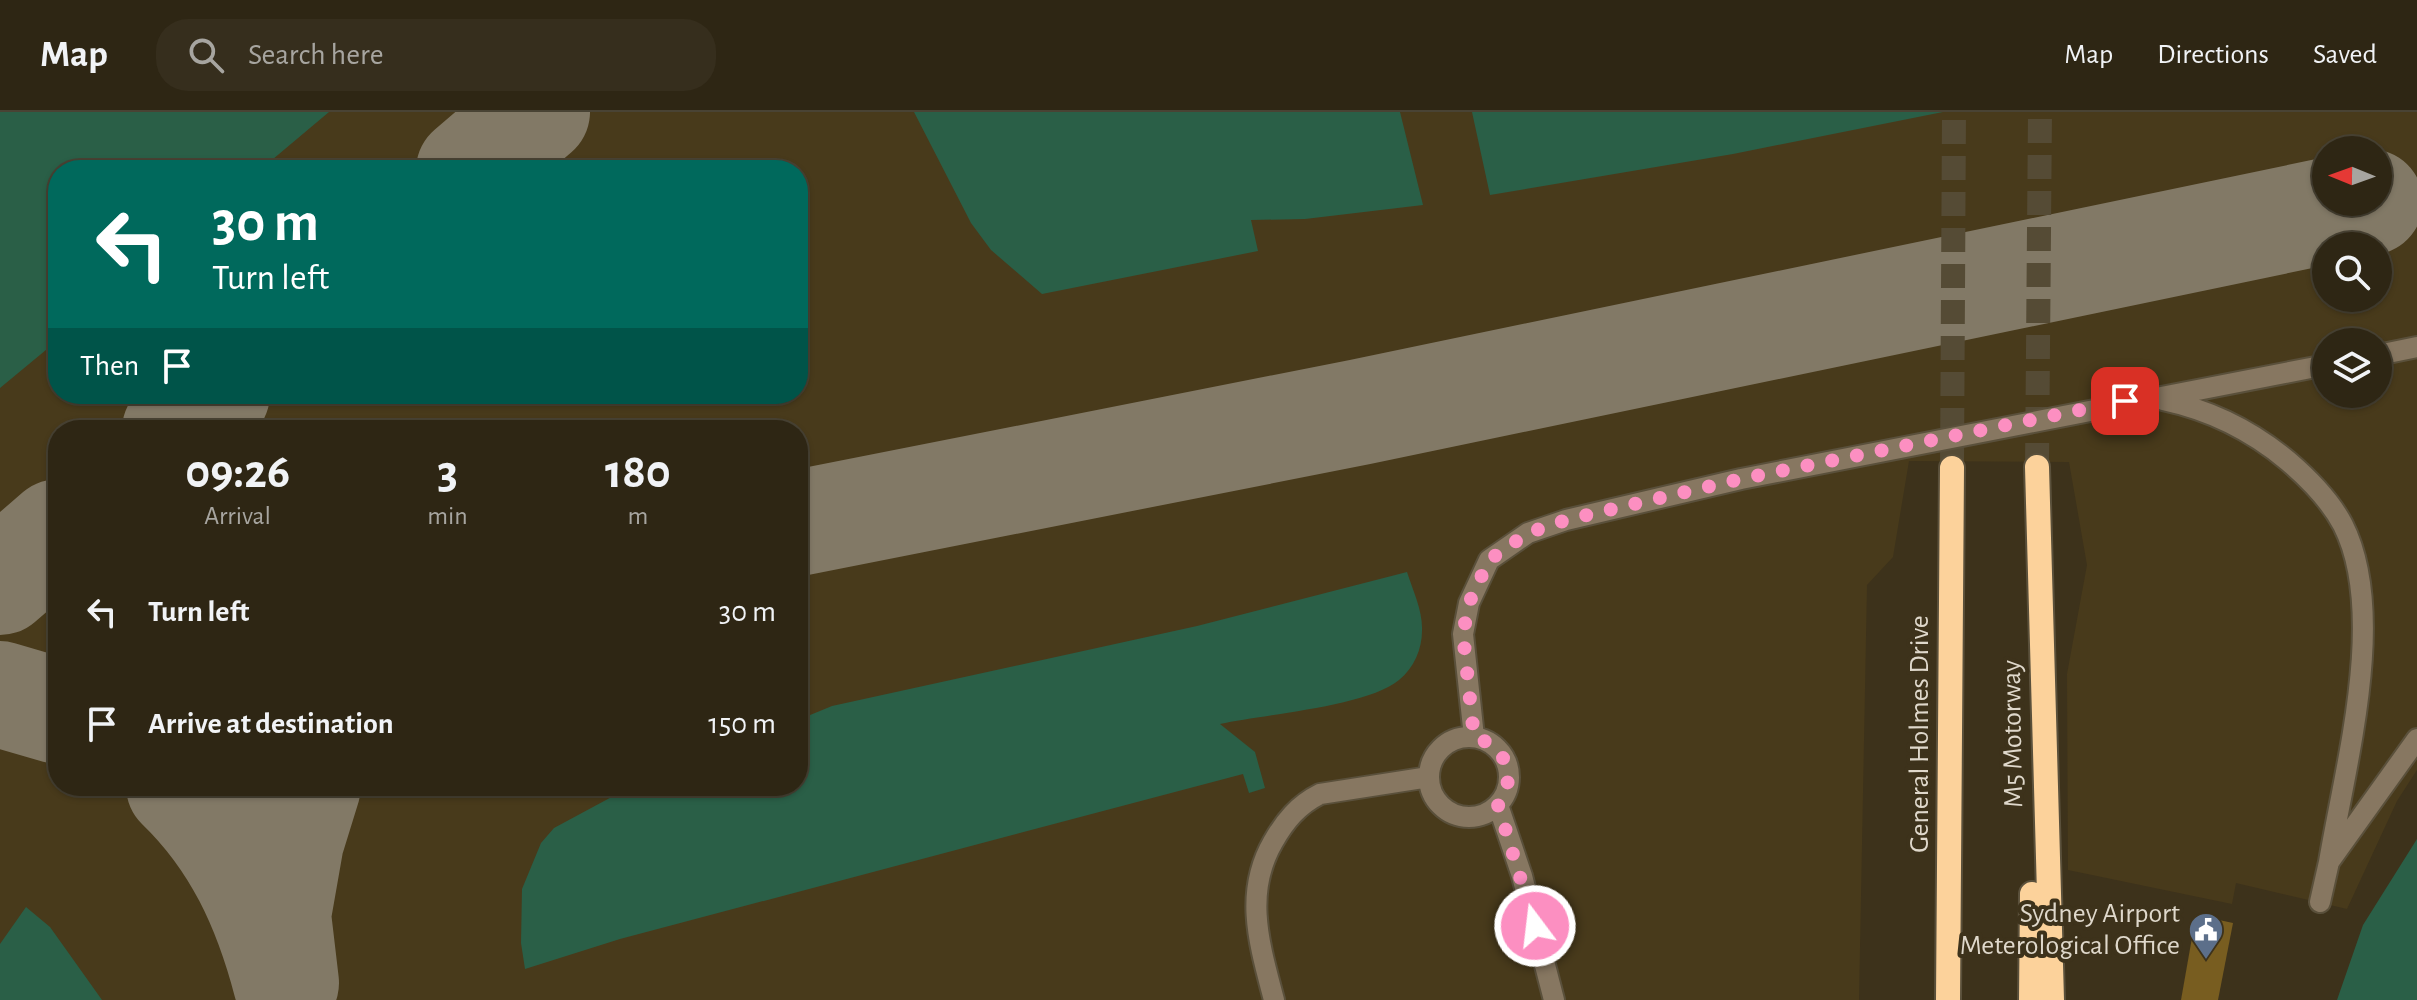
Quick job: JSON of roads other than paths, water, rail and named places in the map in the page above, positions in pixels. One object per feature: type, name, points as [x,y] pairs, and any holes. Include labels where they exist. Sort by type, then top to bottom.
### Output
[{"type":"highway","name":"M5 Motorway","points":[[2031,1000],[2037,467],[2052,1000]]},
{"type":"highway","name":"General Holmes Drive","points":[[1948,1000],[1952,468]]},
{"type":"lane","points":[[2392,352],[2417,347]]},
{"type":"lane","points":[[1474,737],[1463,634],[1469,603],[1489,560],[1528,533],[1566,520],[1741,479],[2312,368]]},
{"type":"lane","points":[[2155,398],[2202,409],[2270,446],[2312,484],[2344,526],[2362,592],[2364,634],[2329,862],[2320,902]]},
{"type":"lane","points":[[1474,737],[1496,747],[1509,769],[1509,782],[1498,805],[1474,817],[1448,811],[1438,802],[1429,777],[1438,752],[1461,738],[1474,737]]},
{"type":"lane","points":[[2329,862],[2417,739]]},
{"type":"lane","points":[[1274,1000],[1259,940],[1254,896],[1263,860],[1283,824],[1304,802],[1320,794],[1429,777]]},
{"type":"lane","points":[[1498,805],[1522,876],[1554,1000]]},
{"type":"tunnel","points":[[1952,468],[1954,112]]},
{"type":"tunnel","points":[[2037,467],[2040,112]]},
{"type":"place","name":"Sydney Airport Meterological Office","points":[[2206,961]]}]
